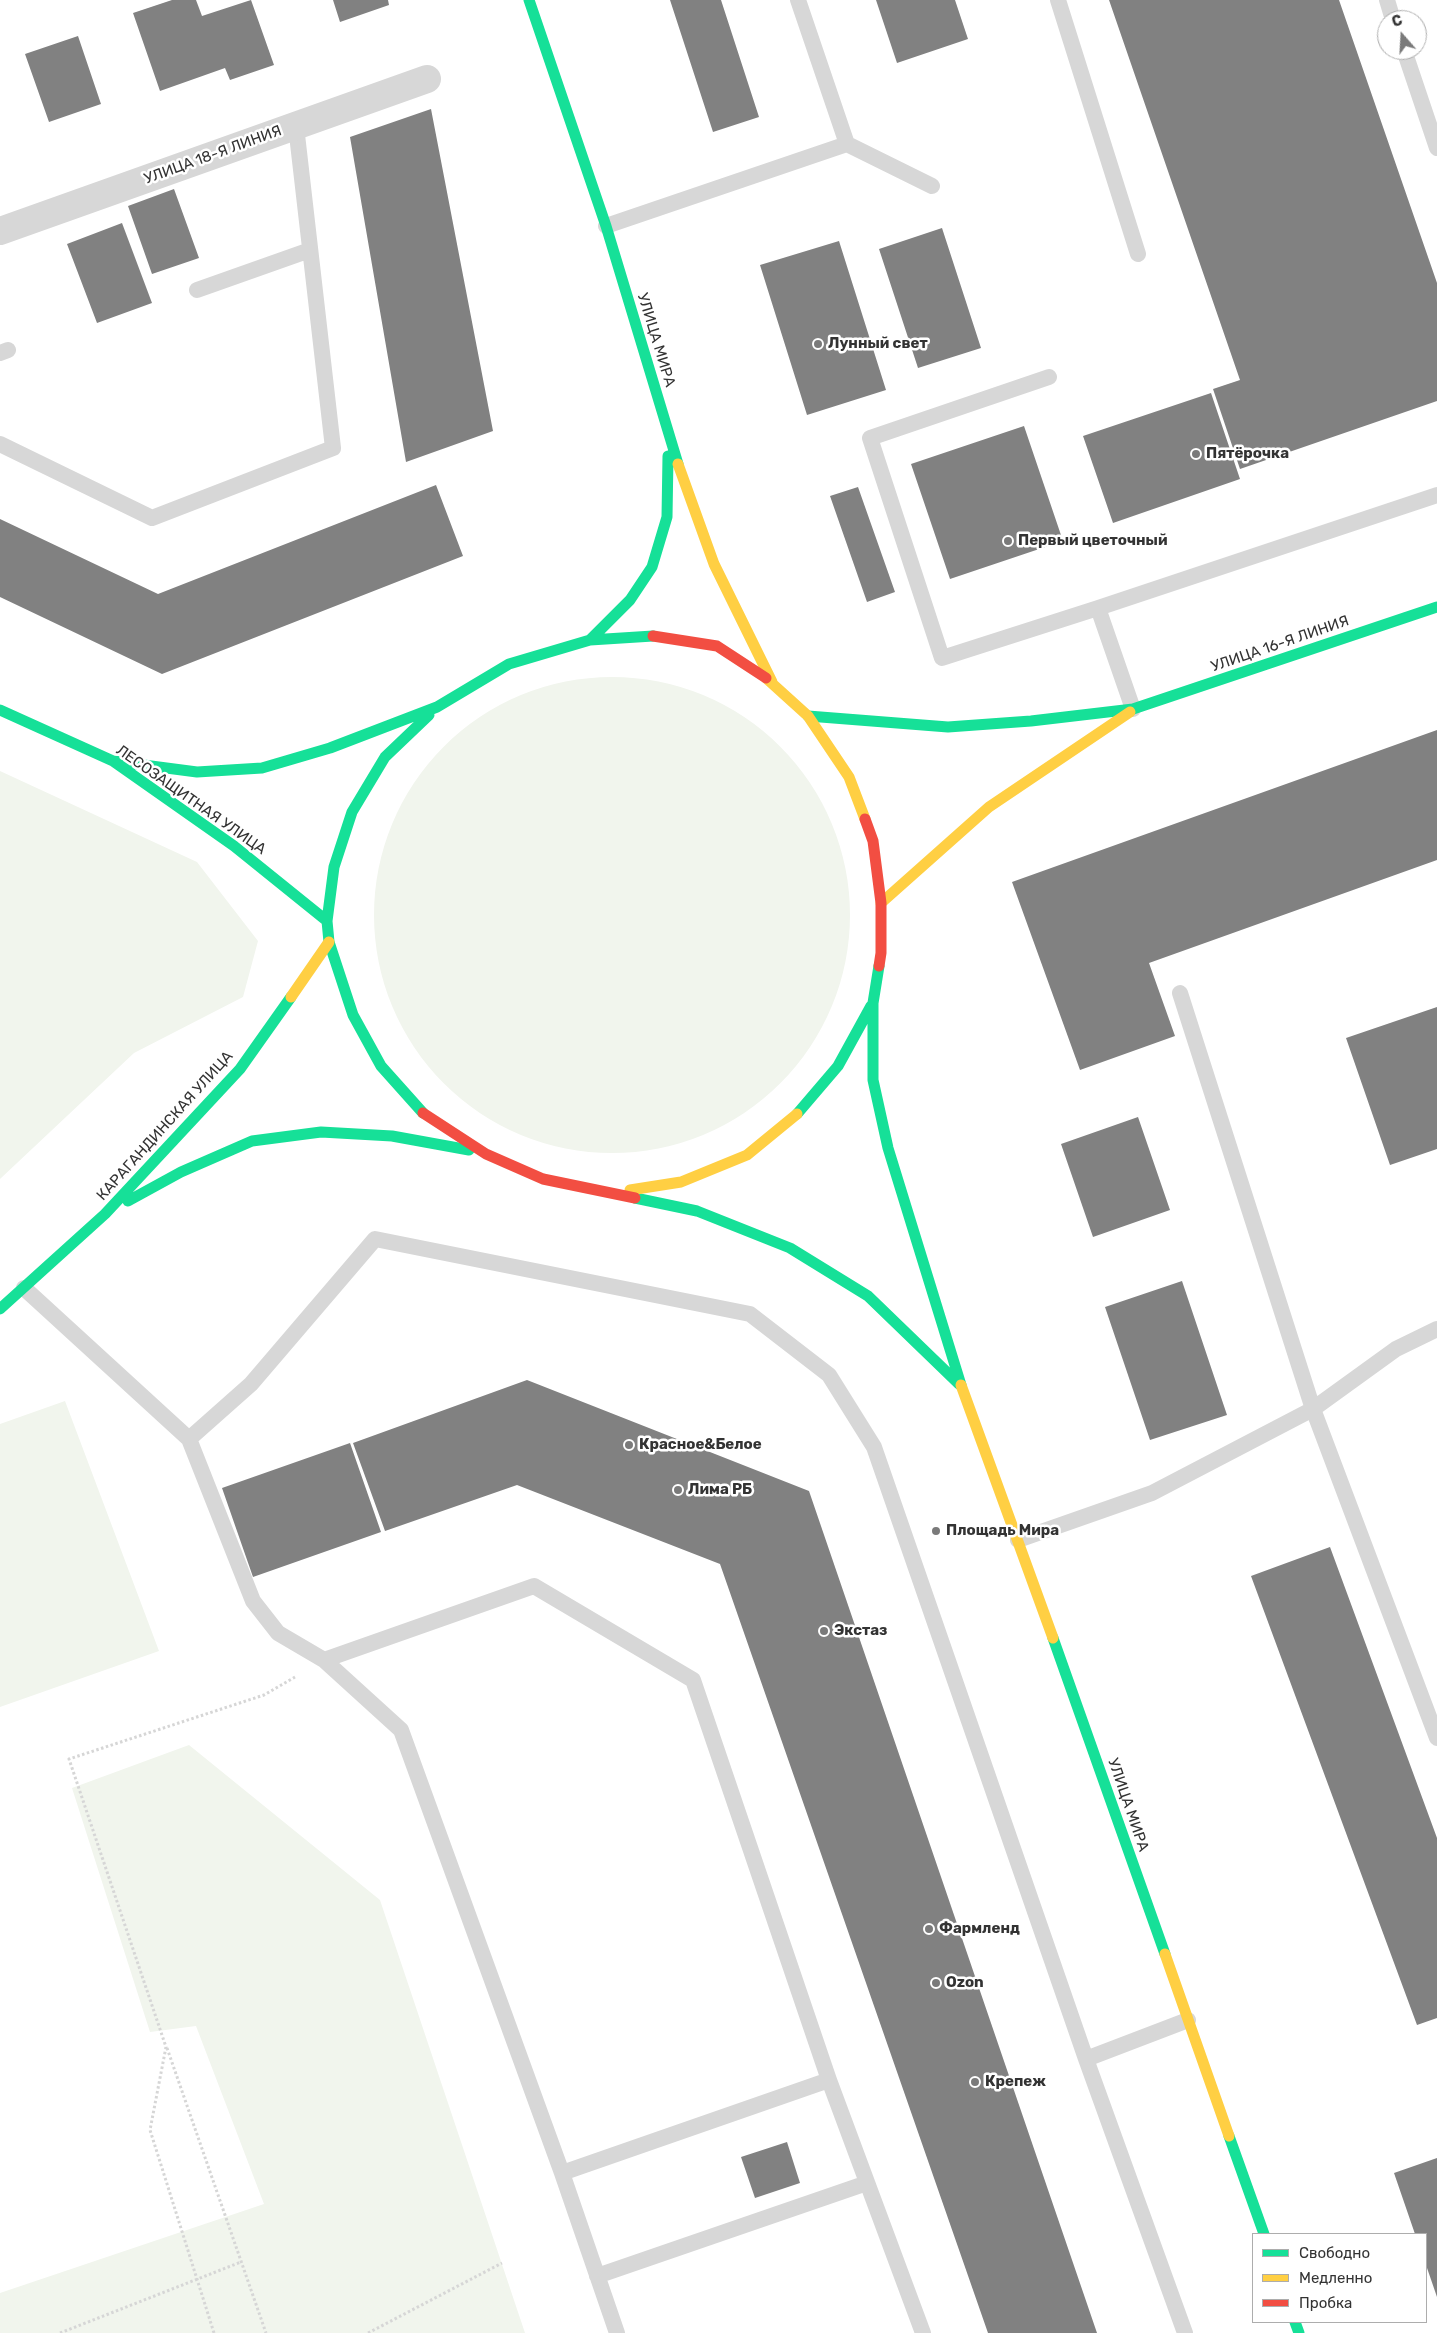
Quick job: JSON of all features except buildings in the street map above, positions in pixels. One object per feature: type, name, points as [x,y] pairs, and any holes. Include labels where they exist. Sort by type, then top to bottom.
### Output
[{"type":"main road","name":"УЛИЦА МИРА","points":[[529,0],[606,226],[668,435],[714,564],[772,682]]},
{"type":"main road","points":[[590,640],[630,600],[652,567],[667,517],[668,435]]},
{"type":"main road","name":"УЛИЦА 16-Я ЛИНИЯ","points":[[1133,709],[1437,607]]},
{"type":"main road","points":[[114,761],[197,772],[262,768],[330,748],[437,706],[510,664],[590,640],[649,635],[716,646],[772,682],[808,716],[849,777],[873,841],[881,903],[881,953],[873,1003],[838,1066],[797,1114],[746,1155],[681,1182],[612,1193]]},
{"type":"main road","points":[[437,706],[385,758],[352,812],[334,867],[327,921],[329,942],[353,1015],[381,1066],[426,1116],[486,1154],[543,1179],[697,1211],[790,1248],[868,1296],[961,1386]]},
{"type":"main road","points":[[808,716],[948,727],[1133,709]]},
{"type":"main road","points":[[881,903],[989,807],[1133,709]]},
{"type":"main road","name":"ЛЕСОЗАЩИТНАЯ УЛИЦА","points":[[0,710],[114,761],[234,846],[327,921]]},
{"type":"main road","name":"КАРАГАНДИНСКАЯ УЛИЦА","points":[[0,1309],[105,1214],[240,1068],[329,942]]},
{"type":"main road","name":"УЛИЦА МИРА","points":[[873,1003],[874,1080],[888,1148],[961,1386],[1018,1540],[1264,2233]]},
{"type":"main road","points":[[105,1214],[181,1172],[252,1141],[321,1132],[384,1135],[486,1154]]},
{"type":"street","name":"УЛИЦА 18-Я ЛИНИЯ","points":[[0,231],[427,79]]},
{"type":"lane","points":[[798,0],[847,144],[932,186]]},
{"type":"lane","points":[[1058,0],[1138,254]]},
{"type":"lane","points":[[1407,60],[1437,148]]},
{"type":"lane","points":[[0,444],[152,518],[333,448],[296,126]]},
{"type":"lane","points":[[606,226],[847,144]]},
{"type":"lane","points":[[198,290],[310,250]]},
{"type":"lane","points":[[1049,377],[870,438],[942,658],[1437,495]]},
{"type":"lane","points":[[1098,608],[1133,709]]},
{"type":"lane","points":[[1180,992],[1313,1409],[1437,1738]]},
{"type":"lane","points":[[190,1439],[251,1384],[375,1239],[750,1314],[829,1375],[874,1447],[1086,2059],[1185,2333]]},
{"type":"lane","points":[[24,1288],[190,1439],[253,1601],[278,1632],[324,1660],[402,1730],[562,2173],[617,2333]]},
{"type":"lane","points":[[1018,1540],[1152,1493],[1313,1409],[1396,1349],[1437,1329]]},
{"type":"lane","points":[[324,1660],[534,1586],[694,1680],[829,2080],[923,2333]]},
{"type":"lane","points":[[1086,2059],[1188,2020]]},
{"type":"lane","points":[[562,2173],[829,2080]]},
{"type":"lane","points":[[597,2276],[867,2183]]},
{"type":"path","points":[[266,2333],[68,1759],[264,1695],[324,1660]]},
{"type":"path","points":[[166,2047],[150,2130],[214,2333]]},
{"type":"path","points":[[60,2333],[241,2262]]},
{"type":"path","points":[[368,2333],[502,2263]]},
{"type":"shaded area","points":[[612,677],[658,682],[681,687],[703,695],[744,717],[780,747],[810,783],[832,824],[840,846],[845,869],[850,915],[845,961],[840,984],[832,1006],[810,1047],[780,1083],[744,1113],[703,1135],[681,1143],[658,1148],[612,1153],[566,1148],[543,1143],[521,1135],[480,1113],[444,1083],[414,1047],[392,1006],[384,984],[379,961],[374,915],[379,869],[384,846],[392,824],[414,783],[444,747],[480,717],[521,695],[543,687],[566,682]]},
{"type":"shaded area","points":[[0,771],[197,862],[258,941],[243,997],[134,1053],[0,1179]]},
{"type":"shaded area","points":[[65,1401],[159,1651],[0,1707],[0,1424]]},
{"type":"shaded area","points":[[189,1745],[380,1900],[525,2333],[0,2333],[0,2293],[264,2204],[196,2026],[150,2032],[72,1788]]},
{"type":"traffic: fast","points":[[529,0],[606,226],[678,464]]},
{"type":"traffic: fast","points":[[590,640],[630,600],[652,567],[667,517],[668,456]]},
{"type":"traffic: fast","points":[[808,716],[948,727],[1031,721],[1133,709],[1437,607]]},
{"type":"traffic: fast","points":[[113,761],[197,772],[262,768],[330,748],[437,707],[509,664],[590,640],[653,636]]},
{"type":"traffic: fast","points":[[0,710],[113,761],[234,846],[327,921]]},
{"type":"traffic: fast","points":[[423,1113],[381,1066],[353,1015],[329,942],[327,921],[334,867],[352,812],[385,757],[429,715]]},
{"type":"traffic: fast","points":[[879,966],[873,1003],[873,1080],[888,1148],[961,1385]]},
{"type":"traffic: fast","points":[[0,1309],[105,1214],[240,1069],[291,997]]},
{"type":"traffic: fast","points":[[797,1114],[838,1066],[871,1006]]},
{"type":"traffic: fast","points":[[128,1201],[181,1172],[252,1141],[321,1132],[392,1136],[469,1150]]},
{"type":"traffic: fast","points":[[635,1198],[697,1211],[790,1248],[868,1296],[959,1384]]},
{"type":"traffic: fast","points":[[1053,1638],[1165,1954]]},
{"type":"traffic: fast","points":[[1229,2136],[1264,2233]]},
{"type":"traffic: fast","points":[[1295,2323],[1299,2333]]},
{"type":"traffic: slow","points":[[678,464],[714,564],[772,682]]},
{"type":"traffic: slow","points":[[766,678],[808,716],[849,777],[865,819]]},
{"type":"traffic: slow","points":[[881,903],[989,807],[1130,712]]},
{"type":"traffic: slow","points":[[291,997],[329,942]]},
{"type":"traffic: slow","points":[[630,1190],[681,1182],[747,1155],[797,1114]]},
{"type":"traffic: slow","points":[[961,1385],[1053,1638]]},
{"type":"traffic: slow","points":[[1165,1954],[1229,2136]]},
{"type":"traffic: jam","points":[[653,636],[717,646],[766,678]]},
{"type":"traffic: jam","points":[[865,819],[873,841],[881,903],[881,953],[879,966]]},
{"type":"traffic: jam","points":[[423,1113],[486,1154],[543,1179],[635,1198]]},
{"type":"place","name":"Лунный свет","points":[[818,344]]},
{"type":"place","name":"Пятёрочка","points":[[1196,454]]},
{"type":"place","name":"Первый цветочный","points":[[1008,541]]},
{"type":"place","name":"Красное&Белое","points":[[629,1445]]},
{"type":"place","name":"Лима РБ","points":[[678,1490]]},
{"type":"place","name":"Площадь Мира","points":[[936,1531]]},
{"type":"place","name":"Экстаз","points":[[824,1631]]},
{"type":"place","name":"Фармленд","points":[[929,1929]]},
{"type":"place","name":"Ozon","points":[[936,1983]]},
{"type":"place","name":"Крепеж","points":[[975,2082]]}]
